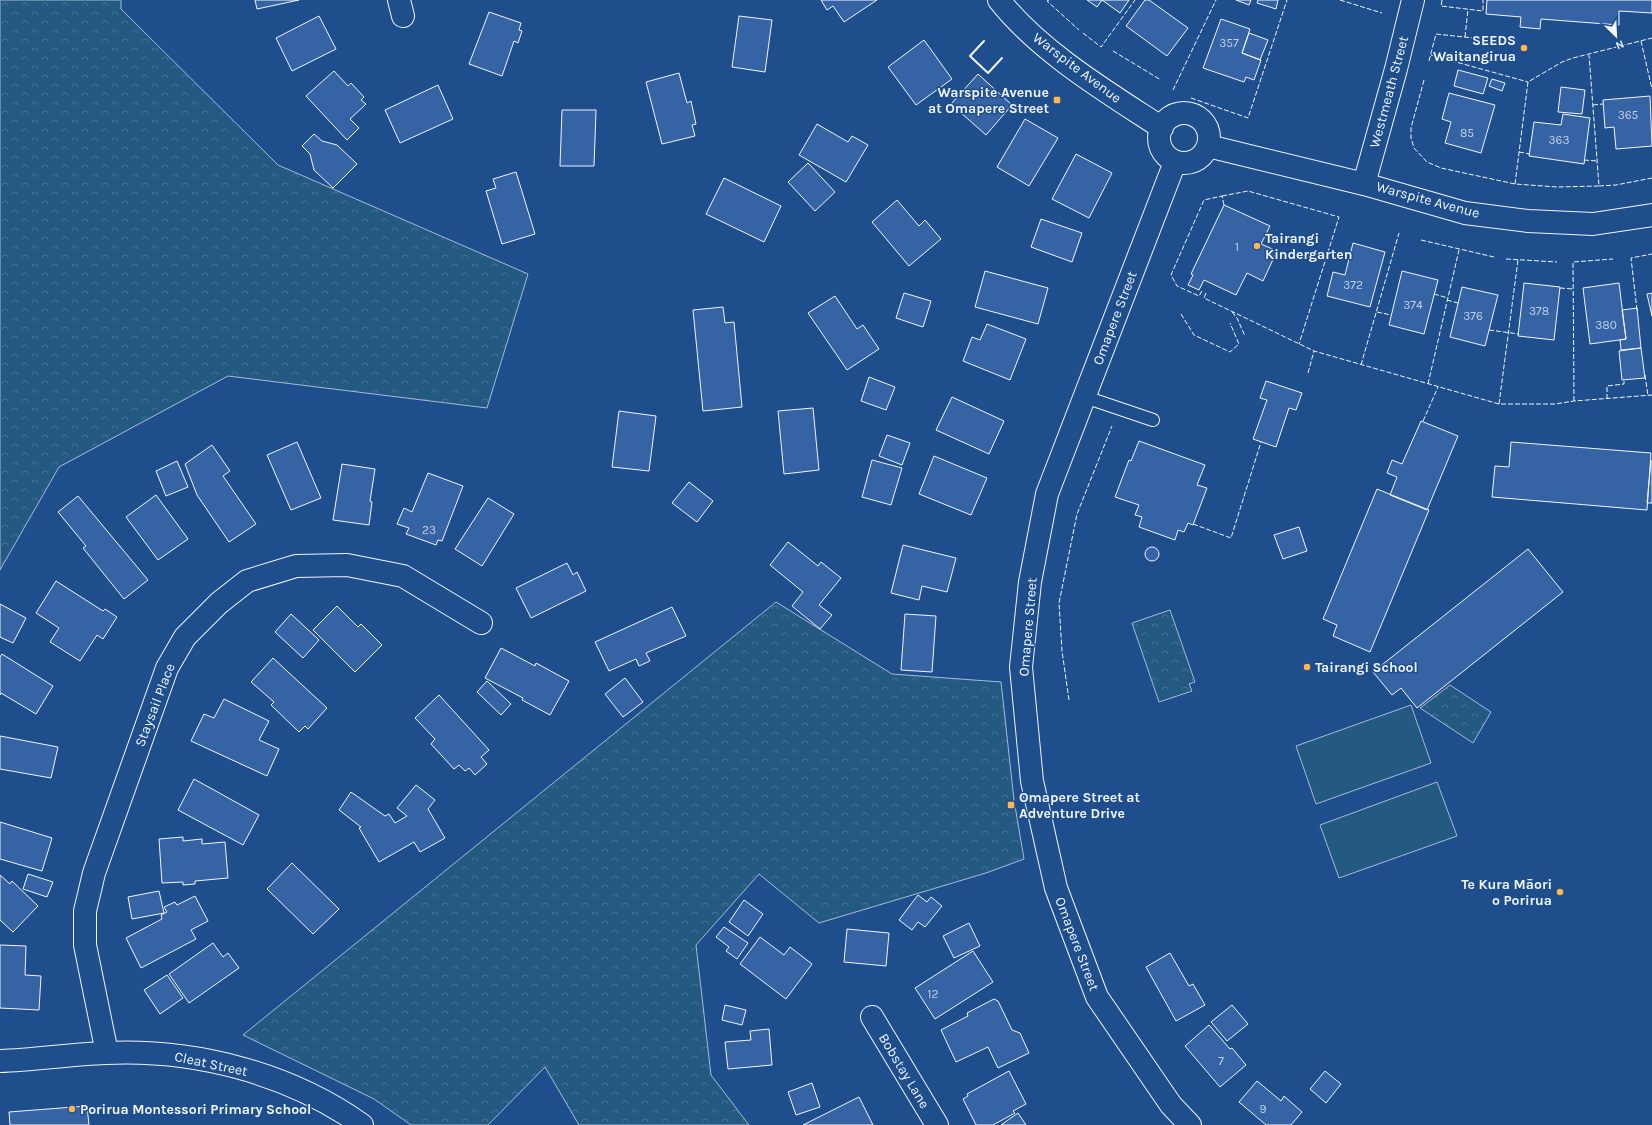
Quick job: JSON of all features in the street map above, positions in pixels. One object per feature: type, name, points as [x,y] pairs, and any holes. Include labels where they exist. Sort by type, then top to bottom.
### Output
[{"type":"main road","name":"Warspite Avenue","points":[[999,0],[1040,43],[1112,95],[1162,128]]},
{"type":"main road","name":"Westmeath Street","points":[[1364,184],[1396,69],[1413,0]]},
{"type":"main road","points":[[1179,114],[1198,117],[1206,127],[1209,140],[1205,153],[1194,161],[1183,163],[1175,162],[1166,155],[1160,144],[1159,137],[1162,128],[1168,120],[1179,114]]},
{"type":"main road","name":"Warspite Avenue","points":[[1208,146],[1364,184],[1465,213],[1528,221],[1593,224],[1652,215]]},
{"type":"main road","name":"Omapere Street","points":[[1175,162],[1104,346],[1086,397],[1047,494],[1030,582],[1021,667],[1032,781],[1056,888],[1097,997],[1171,1105],[1190,1125]]},
{"type":"main road","name":"Staysail Place","points":[[107,1052],[85,945],[85,911],[94,873],[167,668],[185,637],[219,603],[248,581],[296,566],[347,565],[403,576],[481,623]]},
{"type":"main road","name":"Bobstay Lane","points":[[872,1018],[937,1125]]},
{"type":"main road","name":"Cleat Street","points":[[0,1061],[107,1052],[183,1055],[240,1068],[296,1088],[362,1125]]},
{"type":"lane","points":[[1086,397],[1153,420]]},
{"type":"green space","points":[[0,0],[121,0],[121,9],[278,165],[528,274],[487,408],[228,376],[59,467],[0,570]]},
{"type":"green space","points":[[776,602],[892,674],[1001,682],[1014,800],[1024,859],[986,873],[819,923],[759,874],[696,945],[711,1075],[749,1125],[579,1125],[545,1067],[488,1125],[411,1125],[374,1099],[243,1035]]},
{"type":"green space","points":[[1170,610],[1195,682],[1189,684],[1192,691],[1159,702],[1132,623]]},
{"type":"green space","points":[[1450,685],[1491,712],[1473,743],[1420,708]]},
{"type":"green space","points":[[1411,705],[1431,763],[1316,804],[1296,746]]},
{"type":"green space","points":[[1437,782],[1457,836],[1339,878],[1320,825]]},
{"type":"building","points":[[255,0],[299,0],[257,9]]},
{"type":"building","points":[[821,0],[877,0],[844,22],[833,6],[827,10]]},
{"type":"building","points":[[1087,0],[1102,0],[1097,7]]},
{"type":"building","points":[[1102,0],[1129,0],[1120,13]]},
{"type":"building","points":[[1145,0],[1149,0],[1188,28],[1167,56],[1126,26]]},
{"type":"building","points":[[1236,0],[1251,0],[1249,5]]},
{"type":"building","points":[[1258,0],[1278,0],[1276,9],[1257,3]]},
{"type":"building","points":[[1487,0],[1652,0],[1652,13],[1619,11],[1619,25],[1541,19],[1540,29],[1520,27],[1521,17],[1486,14]]},
{"type":"building","points":[[489,12],[521,23],[519,30],[522,31],[518,43],[514,41],[502,76],[469,64]]},
{"type":"building","points":[[319,16],[336,49],[292,71],[276,38]]},
{"type":"building","points":[[739,16],[772,20],[765,72],[732,67]]},
{"type":"building","points":[[1221,19],[1250,29],[1242,53],[1261,60],[1254,80],[1246,77],[1244,82],[1203,68]]},
{"type":"building","points":[[1249,33],[1268,40],[1260,60],[1242,53]]},
{"type":"building","points":[[924,40],[952,79],[916,105],[888,67]]},
{"type":"building","points":[[1458,70],[1488,78],[1483,94],[1454,86]]},
{"type":"building","points":[[334,71],[348,86],[351,83],[364,97],[361,100],[366,104],[350,119],[359,128],[347,140],[306,96]]},
{"type":"building","points":[[679,73],[687,103],[691,101],[696,124],[692,125],[695,136],[662,144],[646,82]]},
{"type":"building","points":[[978,74],[1012,105],[986,135],[951,104]]},
{"type":"building","points":[[1492,79],[1505,83],[1502,91],[1489,86]]},
{"type":"building","points":[[438,85],[453,119],[400,143],[385,110]]},
{"type":"building","points":[[1561,87],[1585,90],[1582,114],[1558,112]]},
{"type":"building","points":[[1449,93],[1495,105],[1481,153],[1445,143],[1451,122],[1442,119]]},
{"type":"building","points":[[1650,96],[1652,146],[1616,149],[1614,127],[1605,128],[1603,100]]},
{"type":"building","points":[[562,110],[596,110],[594,166],[560,166]]},
{"type":"building","points":[[1563,114],[1590,118],[1584,164],[1529,156],[1534,122],[1561,125]]},
{"type":"building","points":[[1025,119],[1058,138],[1029,186],[997,167]]},
{"type":"building","points":[[817,124],[848,142],[852,136],[868,145],[846,182],[799,155]]},
{"type":"building","points":[[314,134],[322,141],[337,145],[357,164],[333,188],[314,170],[310,154],[302,146]]},
{"type":"building","points":[[1076,154],[1112,173],[1089,218],[1052,199]]},
{"type":"building","points":[[808,163],[835,192],[815,211],[788,182]]},
{"type":"building","points":[[516,172],[535,234],[502,244],[486,191],[496,188],[493,179]]},
{"type":"building","points":[[724,178],[781,206],[764,242],[706,214]]},
{"type":"building","points":[[897,200],[919,226],[925,220],[941,239],[909,266],[872,222]]},
{"type":"building","points":[[1224,205],[1270,226],[1261,244],[1277,251],[1263,281],[1247,273],[1236,295],[1204,280],[1199,290],[1188,285],[1193,275],[1191,274]]},
{"type":"building","points":[[1041,219],[1082,233],[1072,262],[1031,247]]},
{"type":"building","points":[[1353,243],[1385,252],[1370,307],[1327,296],[1333,272],[1345,275]]},
{"type":"building","points":[[985,271],[1048,288],[1038,324],[975,307]]},
{"type":"building","points":[[1402,271],[1438,280],[1424,334],[1389,325]]},
{"type":"building","points":[[1524,283],[1560,287],[1554,340],[1518,336]]},
{"type":"building","points":[[1619,283],[1626,339],[1590,344],[1583,288]]},
{"type":"building","points":[[1462,287],[1498,295],[1485,346],[1450,337]]},
{"type":"building","points":[[904,293],[931,301],[923,327],[896,318]]},
{"type":"building","points":[[1652,293],[1652,316],[1647,294]]},
{"type":"building","points":[[835,296],[857,329],[863,325],[879,349],[847,370],[808,313]]},
{"type":"building","points":[[723,307],[725,323],[734,322],[742,407],[703,411],[693,310]]},
{"type":"building","points":[[1637,308],[1641,348],[1621,350],[1620,340],[1626,339],[1622,310]]},
{"type":"building","points":[[987,324],[1026,339],[1010,380],[963,361],[972,337],[980,340]]},
{"type":"building","points":[[1641,348],[1645,378],[1622,380],[1619,351]]},
{"type":"building","points":[[869,377],[895,387],[886,410],[861,401]]},
{"type":"building","points":[[1266,381],[1302,393],[1296,410],[1289,408],[1276,447],[1253,439],[1267,400],[1260,398]]},
{"type":"building","points":[[952,397],[1004,421],[989,454],[936,430]]},
{"type":"building","points":[[813,408],[819,470],[784,474],[778,411]]},
{"type":"building","points":[[619,411],[656,416],[649,471],[612,467]]},
{"type":"building","points":[[1421,421],[1458,436],[1427,510],[1390,495],[1397,477],[1387,473],[1392,460],[1402,464]]},
{"type":"building","points":[[887,435],[910,443],[902,465],[879,456]]},
{"type":"building","points":[[1139,441],[1205,465],[1197,485],[1207,488],[1193,525],[1188,523],[1184,532],[1178,530],[1175,540],[1139,527],[1142,517],[1135,515],[1139,505],[1115,497],[1129,460],[1131,461]]},
{"type":"building","points":[[297,442],[321,498],[291,510],[267,455]]},
{"type":"building","points":[[1511,442],[1651,453],[1647,510],[1492,497],[1495,466],[1509,467]]},
{"type":"building","points":[[212,445],[230,471],[223,476],[256,524],[229,542],[197,495],[185,464]]},
{"type":"building","points":[[934,456],[987,478],[971,515],[919,494]]},
{"type":"building","points":[[872,460],[902,468],[891,505],[862,497]]},
{"type":"building","points":[[177,461],[188,487],[166,496],[156,471]]},
{"type":"building","points":[[1651,461],[1652,503],[1647,503]]},
{"type":"building","points":[[342,464],[375,469],[370,501],[372,502],[369,525],[333,520]]},
{"type":"building","points":[[428,473],[463,486],[442,541],[438,540],[436,545],[406,534],[409,528],[397,524],[404,508],[412,512]]},
{"type":"building","points":[[689,482],[713,501],[697,522],[672,503]]},
{"type":"building","points":[[1377,489],[1429,510],[1370,652],[1333,636],[1337,625],[1323,619]]},
{"type":"building","points":[[156,495],[188,539],[158,560],[126,517]]},
{"type":"building","points":[[78,496],[148,580],[124,599],[83,548],[86,546],[58,512]]},
{"type":"building","points":[[488,498],[514,514],[482,566],[455,549]]},
{"type":"building","points":[[1299,527],[1307,551],[1283,559],[1274,535]]},
{"type":"building","points":[[788,542],[818,566],[821,562],[841,578],[819,605],[832,615],[820,629],[792,606],[803,592],[770,565]]},
{"type":"building","points":[[903,545],[956,558],[947,592],[922,586],[919,600],[891,593]]},
{"type":"building","points":[[1152,547],[1157,549],[1159,554],[1157,559],[1152,561],[1147,559],[1145,554],[1147,549]]},
{"type":"building","points":[[1528,549],[1563,592],[1417,708],[1401,688],[1392,695],[1373,672]]},
{"type":"building","points":[[567,563],[573,575],[577,572],[586,591],[531,618],[516,588]]},
{"type":"building","points":[[56,581],[103,611],[105,609],[117,617],[103,639],[97,635],[80,661],[50,642],[59,628],[36,613]]},
{"type":"building","points":[[0,604],[26,618],[13,643],[0,637]]},
{"type":"building","points":[[337,606],[358,627],[361,624],[382,645],[355,672],[313,630]]},
{"type":"building","points":[[672,607],[686,636],[646,653],[650,661],[639,666],[636,659],[609,671],[595,642]]},
{"type":"building","points":[[291,614],[319,640],[303,658],[275,632]]},
{"type":"building","points":[[905,614],[936,616],[932,672],[901,670]]},
{"type":"building","points":[[501,648],[535,666],[536,663],[569,681],[550,715],[522,700],[523,698],[485,678]]},
{"type":"building","points":[[2,654],[53,686],[36,714],[1,693],[0,695],[0,657]]},
{"type":"building","points":[[273,658],[327,708],[308,729],[305,726],[299,732],[271,705],[274,702],[251,682]]},
{"type":"building","points":[[625,678],[643,702],[623,717],[605,694]]},
{"type":"building","points":[[487,681],[511,704],[501,715],[477,692]]},
{"type":"building","points":[[439,695],[489,750],[481,757],[487,764],[475,775],[469,768],[465,771],[459,765],[454,769],[431,744],[435,739],[415,718]]},
{"type":"building","points":[[224,699],[269,721],[259,740],[279,749],[267,776],[191,741],[204,714],[214,718]]},
{"type":"building","points":[[0,736],[58,747],[51,778],[0,769]]},
{"type":"building","points":[[194,779],[259,815],[243,845],[178,810]]},
{"type":"building","points":[[416,785],[435,800],[428,809],[445,838],[420,852],[414,842],[379,862],[359,828],[361,827],[339,810],[351,792],[385,816],[389,814],[395,823],[407,816],[397,808]]},
{"type":"building","points":[[0,822],[52,838],[42,871],[0,859]]},
{"type":"building","points":[[183,837],[183,841],[202,839],[202,844],[225,842],[228,878],[195,881],[195,884],[183,885],[183,882],[162,883],[159,839]]},
{"type":"building","points":[[292,863],[339,909],[313,934],[267,889]]},
{"type":"building","points":[[28,874],[53,882],[47,897],[23,889]]},
{"type":"building","points":[[0,875],[10,884],[12,881],[38,906],[13,932],[0,920]]},
{"type":"building","points":[[159,891],[164,913],[132,919],[128,897]]},
{"type":"building","points":[[918,895],[927,902],[931,897],[942,906],[925,927],[918,922],[912,930],[899,920]]},
{"type":"building","points":[[195,896],[208,921],[191,930],[196,939],[141,968],[126,938],[162,919],[161,915],[167,912],[164,907],[175,902],[177,905]]},
{"type":"building","points":[[744,900],[763,914],[748,936],[729,922]]},
{"type":"building","points":[[969,923],[980,946],[954,958],[943,936]]},
{"type":"building","points":[[724,927],[748,943],[737,959],[726,951],[729,947],[716,937]]},
{"type":"building","points":[[847,929],[889,933],[886,966],[844,962]]},
{"type":"building","points":[[760,937],[784,955],[790,947],[812,964],[786,999],[740,964]]},
{"type":"building","points":[[213,943],[223,957],[228,953],[239,968],[189,1003],[169,974]]},
{"type":"building","points":[[0,945],[26,946],[25,975],[41,976],[39,1010],[0,1008]]},
{"type":"building","points":[[973,951],[993,982],[935,1019],[915,988]]},
{"type":"building","points":[[1170,953],[1189,986],[1193,984],[1205,1005],[1176,1021],[1146,967]]},
{"type":"building","points":[[167,975],[183,998],[160,1014],[144,990]]},
{"type":"building","points":[[994,999],[998,1001],[1012,1030],[1020,1033],[1029,1053],[998,1068],[988,1047],[956,1062],[941,1030],[968,1016],[967,1013]]},
{"type":"building","points":[[725,1005],[746,1010],[742,1025],[722,1020]]},
{"type":"building","points":[[1232,1005],[1248,1024],[1227,1041],[1211,1022]]},
{"type":"building","points":[[1209,1025],[1230,1049],[1232,1048],[1246,1065],[1220,1087],[1185,1046]]},
{"type":"building","points":[[769,1029],[772,1065],[728,1069],[725,1042],[751,1040],[750,1031]]},
{"type":"building","points":[[1009,1071],[1026,1104],[1013,1111],[1015,1113],[993,1125],[976,1125],[963,1099],[968,1096],[967,1094]]},
{"type":"building","points":[[1325,1071],[1341,1084],[1326,1103],[1310,1089]]},
{"type":"building","points":[[1257,1081],[1281,1101],[1284,1096],[1302,1112],[1291,1125],[1266,1125],[1239,1102]]},
{"type":"building","points":[[812,1083],[820,1107],[796,1115],[788,1092]]},
{"type":"building","points":[[859,1097],[873,1125],[803,1125]]},
{"type":"building","points":[[87,1106],[89,1125],[10,1125],[9,1112]]},
{"type":"building","points":[[1018,1113],[1026,1125],[1001,1125]]},
{"type":"fence","points":[[1049,0],[1047,1],[1079,30]]},
{"type":"fence","points":[[1083,33],[1101,47],[1135,0]]},
{"type":"fence","points":[[1173,90],[1216,0]]},
{"type":"fence","points":[[1191,98],[1248,118],[1287,0]]},
{"type":"fence","points":[[1340,0],[1382,13]]},
{"type":"fence","points":[[1442,0],[1441,6],[1483,11],[1483,0]]},
{"type":"fence","points":[[1465,37],[1468,9]]},
{"type":"fence","points":[[1429,61],[1436,34],[1473,38]]},
{"type":"fence","points":[[1515,184],[1528,82],[1562,62],[1573,58],[1652,38]]},
{"type":"fence","points":[[1641,41],[1652,89]]},
{"type":"fence","points":[[1113,51],[1161,80]]},
{"type":"fence","points":[[1431,55],[1528,82]]},
{"type":"fence","points":[[1424,80],[1411,128],[1411,138],[1414,148],[1427,162],[1441,168],[1515,184],[1557,187],[1599,186],[1589,55]]},
{"type":"fence","points":[[1593,105],[1603,104]]},
{"type":"fence","points":[[1519,152],[1530,154]]},
{"type":"fence","points":[[1584,160],[1597,161]]},
{"type":"fence","points":[[1599,186],[1616,185],[1652,178]]},
{"type":"fence","points":[[1222,196],[1248,191],[1339,217],[1299,344]]},
{"type":"fence","points":[[1202,291],[1199,296],[1177,286],[1171,275],[1204,200],[1222,196],[1224,205]]},
{"type":"fence","points":[[1361,365],[1399,233]]},
{"type":"fence","points":[[1421,240],[1494,257]]},
{"type":"fence","points":[[1428,384],[1459,250]]},
{"type":"fence","points":[[1637,310],[1631,258],[1652,254]]},
{"type":"fence","points":[[1506,259],[1557,262]]},
{"type":"fence","points":[[1574,401],[1573,262],[1613,259]]},
{"type":"fence","points":[[1499,404],[1518,260]]},
{"type":"fence","points":[[1560,288],[1573,289]]},
{"type":"fence","points":[[1206,293],[1204,298],[1314,351],[1499,404],[1555,404],[1574,401],[1652,395]]},
{"type":"fence","points":[[1434,294],[1448,298]]},
{"type":"fence","points":[[1447,300],[1458,303]]},
{"type":"fence","points":[[1232,312],[1237,318],[1245,336]]},
{"type":"fence","points":[[1377,312],[1391,315]]},
{"type":"fence","points":[[1181,314],[1194,335],[1230,352],[1239,344],[1230,323]]},
{"type":"fence","points":[[1489,330],[1519,334]]},
{"type":"fence","points":[[1308,373],[1314,351]]},
{"type":"fence","points":[[1645,375],[1648,396]]},
{"type":"fence","points":[[1607,399],[1607,386],[1624,384],[1624,380]]},
{"type":"fence","points":[[1423,421],[1438,387]]},
{"type":"fence","points":[[1069,700],[1062,651],[1059,603],[1077,514],[1112,426]]},
{"type":"fence","points":[[1193,524],[1231,538],[1261,442]]},
{"type":"wall","points":[[984,41],[970,56],[988,73],[1002,58]]},
{"type":"place","name":"SEEDS Waitangirua","points":[[1524,48]]},
{"type":"place","name":"Warspite Avenue at Omapere Street","points":[[1057,100]]},
{"type":"place","name":"Tairangi Kindergarten","points":[[1257,246]]},
{"type":"place","name":"Tairangi School","points":[[1307,667]]},
{"type":"place","name":"Omapere Street at Adventure Drive","points":[[1011,805]]},
{"type":"place","name":"Te Kura Māori o Porirua","points":[[1560,892]]},
{"type":"place","name":"Porirua Montessori Primary School","points":[[72,1109]]}]
